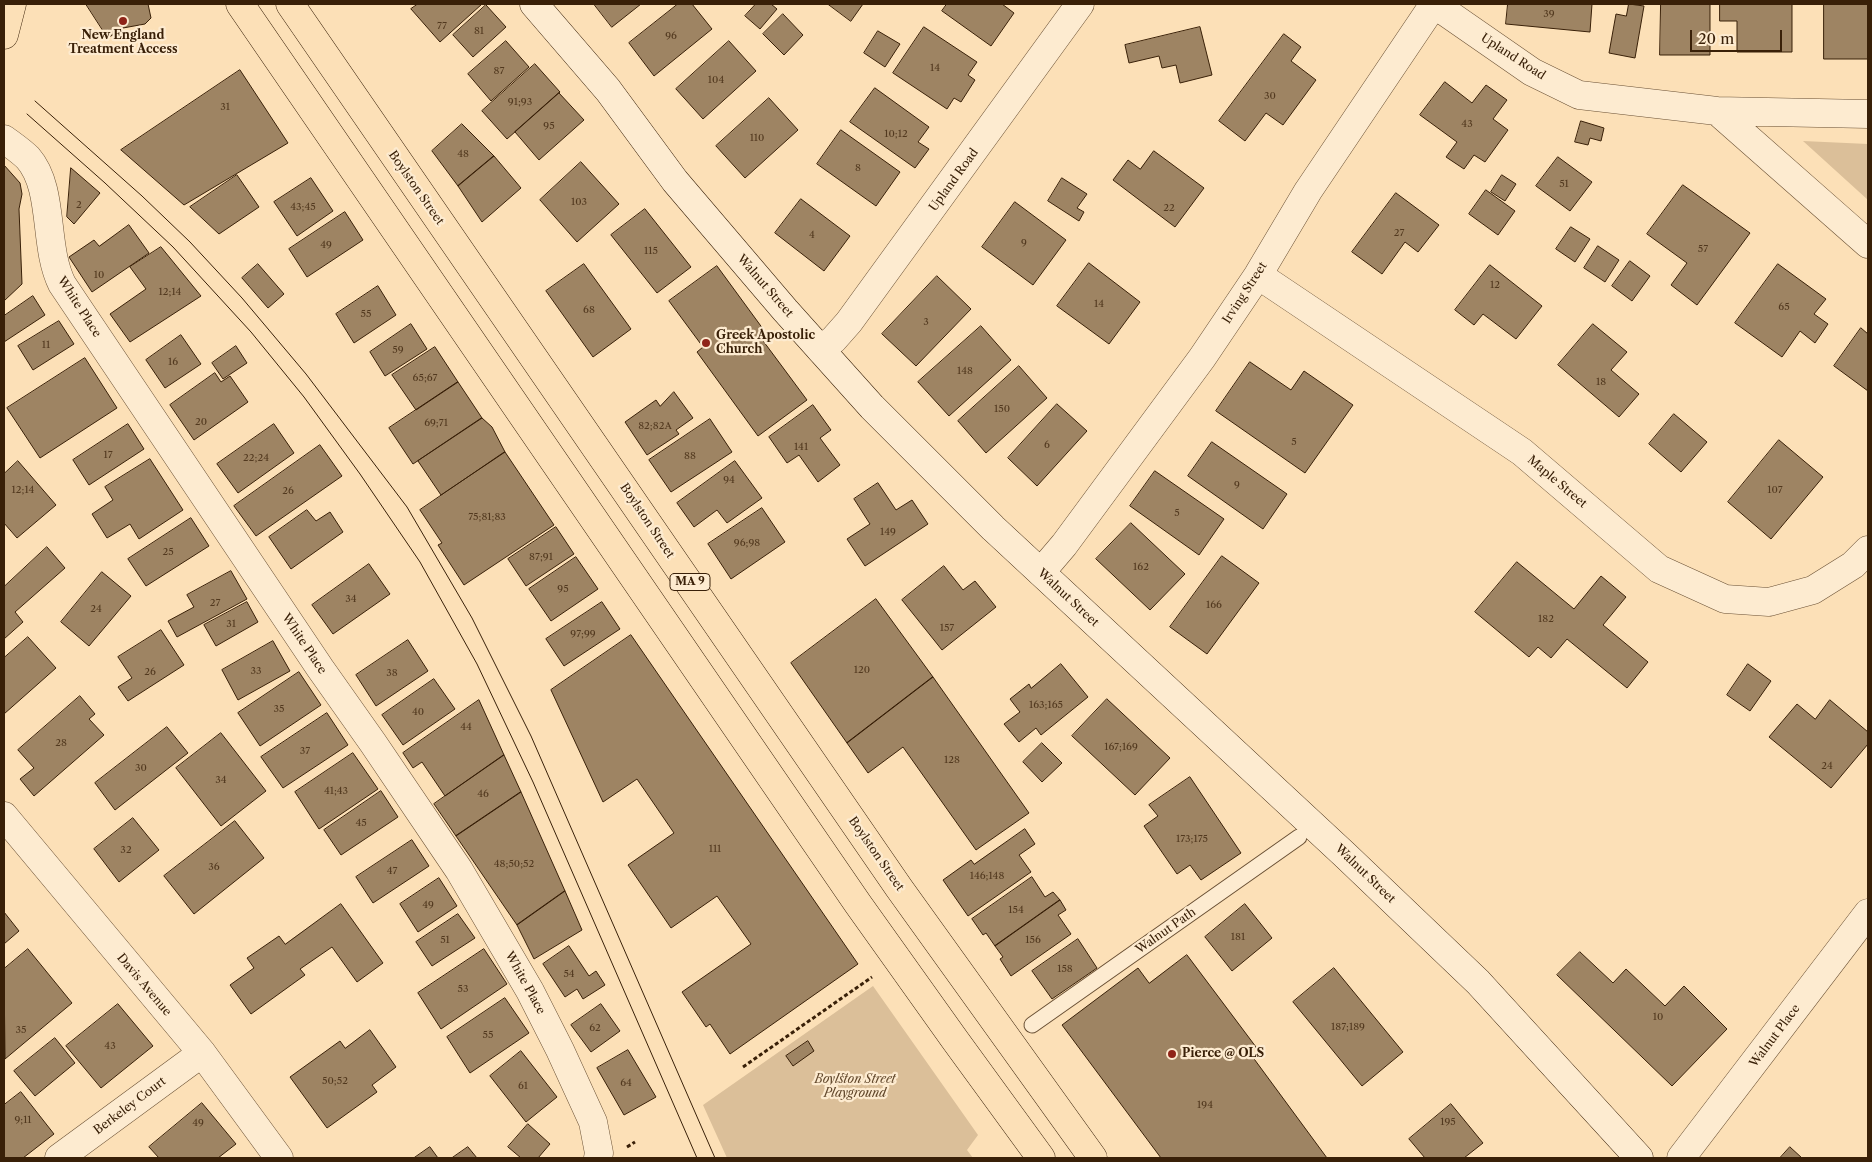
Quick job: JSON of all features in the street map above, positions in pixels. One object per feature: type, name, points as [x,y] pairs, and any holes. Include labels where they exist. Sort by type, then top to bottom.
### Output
[{"type":"main road","points":[[4,35],[12,4]]},
{"type":"main road","points":[[240,4],[829,861],[1041,1158]]},
{"type":"main road","name":"Boylston Street","points":[[290,4],[899,888],[1093,1158]]},
{"type":"street","name":"Walnut Street","points":[[534,4],[608,90],[675,181],[821,350],[915,451],[1471,976],[1639,1158]]},
{"type":"street","name":"Upland Road","points":[[821,350],[849,322],[1080,4]]},
{"type":"street","name":"Upland Road","points":[[1434,4],[1532,72],[1579,95],[1717,111],[1868,114]]},
{"type":"street","name":"Irving Street","points":[[1041,572],[1064,545],[1196,366],[1258,275],[1308,191],[1434,4]]},
{"type":"street","points":[[1717,111],[1868,244]]},
{"type":"street","name":"White Place","points":[[4,139],[28,158],[40,177],[55,271],[62,284],[320,668],[460,870],[521,975],[560,1050],[593,1122],[599,1153],[598,1158]]},
{"type":"street","name":"Maple Street","points":[[1258,275],[1522,452],[1659,569],[1725,599],[1769,602],[1813,590],[1853,565],[1868,550]]},
{"type":"street","name":"Davis Avenue","points":[[4,816],[202,1053],[279,1158]]},
{"type":"street","name":"Walnut Place","points":[[1681,1158],[1868,913]]},
{"type":"street","name":"Berkeley Court","points":[[60,1158],[202,1053]]},
{"type":"lane","name":"Walnut Path","points":[[1032,1025],[1299,837]]},
{"type":"path","points":[[743,1067],[872,978]]},
{"type":"green space","points":[[1803,141],[1868,144],[1868,200]]},
{"type":"green space","name":"Boylston Street Playground","points":[[873,986],[978,1135],[967,1150],[973,1158],[727,1158],[703,1105]]},
{"type":"building","name":"New England Treatment Access","points":[[86,4],[148,4],[151,18],[145,24],[123,28],[108,38]]},
{"type":"building","points":[[418,4],[482,4],[440,42],[411,9]]},
{"type":"building","points":[[594,4],[641,4],[612,27]]},
{"type":"building","points":[[678,4],[692,4],[712,29],[654,76],[629,43]]},
{"type":"building","points":[[756,4],[771,4],[777,9],[760,29],[745,16]]},
{"type":"building","points":[[828,4],[863,4],[851,21]]},
{"type":"building","points":[[947,4],[1002,4],[1014,13],[991,46],[942,11]]},
{"type":"building","points":[[1508,4],[1592,4],[1590,32],[1506,24]]},
{"type":"building","points":[[1629,4],[1644,6],[1635,58],[1609,53],[1616,14],[1626,16]]},
{"type":"building","points":[[1661,4],[1710,4],[1710,55],[1660,55]]},
{"type":"building","points":[[1720,4],[1792,4],[1792,52],[1737,52],[1737,21],[1720,21]]},
{"type":"building","points":[[1824,4],[1868,4],[1868,59],[1824,59]]},
{"type":"building","points":[[486,5],[506,27],[473,57],[453,35]]},
{"type":"building","points":[[783,14],[803,35],[784,55],[763,34]]},
{"type":"building","points":[[924,27],[977,62],[968,75],[975,80],[961,102],[954,98],[947,109],[893,73]]},
{"type":"building","points":[[1200,27],[1212,75],[1180,83],[1176,65],[1162,68],[1159,56],[1129,63],[1125,45]]},
{"type":"building","points":[[878,31],[900,44],[885,67],[864,53]]},
{"type":"building","points":[[1284,34],[1301,47],[1291,61],[1316,80],[1283,125],[1266,113],[1245,141],[1219,121]]},
{"type":"building","points":[[506,41],[529,67],[491,101],[468,74]]},
{"type":"building","points":[[729,41],[756,71],[703,119],[676,89]]},
{"type":"building","points":[[535,64],[560,92],[507,139],[482,111]]},
{"type":"building","points":[[240,70],[288,143],[184,205],[121,150]]},
{"type":"building","points":[[1445,82],[1472,103],[1486,85],[1507,100],[1493,119],[1508,130],[1485,162],[1474,155],[1464,169],[1446,157],[1457,142],[1420,115]]},
{"type":"building","points":[[875,88],[929,127],[918,142],[929,149],[915,168],[850,122]]},
{"type":"building","points":[[559,93],[584,120],[539,160],[515,132]]},
{"type":"building","points":[[769,98],[798,130],[745,178],[716,146]]},
{"type":"building","points":[[1581,121],[1604,128],[1601,141],[1590,138],[1588,145],[1575,142]]},
{"type":"building","points":[[462,124],[494,156],[458,186],[432,151]]},
{"type":"building","points":[[841,130],[900,172],[876,206],[817,164]]},
{"type":"building","points":[[1154,151],[1204,188],[1175,227],[1113,180],[1128,160],[1140,169]]},
{"type":"building","points":[[494,156],[521,188],[482,222],[458,186]]},
{"type":"building","points":[[1558,157],[1592,182],[1570,211],[1536,186]]},
{"type":"building","points":[[581,162],[619,204],[577,242],[540,200]]},
{"type":"building","points":[[4,165],[20,183],[22,194],[19,209],[22,284],[4,301]]},
{"type":"building","points":[[71,168],[100,193],[74,224],[67,217]]},
{"type":"building","points":[[237,175],[259,207],[219,234],[190,207]]},
{"type":"building","points":[[1502,175],[1516,184],[1505,201],[1491,192]]},
{"type":"building","points":[[311,178],[333,211],[297,236],[274,202]]},
{"type":"building","points":[[1062,178],[1087,194],[1077,208],[1084,212],[1079,221],[1048,201]]},
{"type":"building","points":[[1683,185],[1750,233],[1697,305],[1671,285],[1687,263],[1647,234]]},
{"type":"building","points":[[1486,190],[1515,211],[1498,235],[1469,214]]},
{"type":"building","points":[[1396,193],[1439,225],[1418,252],[1405,242],[1382,274],[1352,252]]},
{"type":"building","points":[[801,199],[850,236],[824,271],[775,233]]},
{"type":"building","points":[[1015,202],[1066,240],[1033,285],[982,247]]},
{"type":"building","points":[[645,209],[691,267],[657,293],[611,235]]},
{"type":"building","points":[[345,212],[363,240],[307,277],[289,249]]},
{"type":"building","points":[[129,225],[149,253],[92,292],[69,257],[94,240],[99,246]]},
{"type":"building","points":[[1571,227],[1590,239],[1575,262],[1556,249]]},
{"type":"building","points":[[1598,246],[1619,260],[1605,282],[1584,268]]},
{"type":"building","points":[[161,247],[201,296],[130,342],[110,314],[146,289],[130,267]]},
{"type":"building","points":[[1630,261],[1650,276],[1632,301],[1612,286]]},
{"type":"building","points":[[1089,263],[1140,302],[1109,344],[1057,306]]},
{"type":"building","points":[[258,264],[284,294],[268,308],[242,278]]},
{"type":"building","points":[[584,264],[631,329],[593,357],[546,291]]},
{"type":"building","points":[[1778,264],[1826,299],[1814,314],[1828,324],[1815,343],[1800,331],[1782,357],[1735,323]]},
{"type":"building","points":[[1490,265],[1542,306],[1516,339],[1483,314],[1474,325],[1455,310]]},
{"type":"building","points":[[717,266],[766,333],[761,338],[807,400],[758,436],[697,352],[703,347],[669,301]]},
{"type":"building","points":[[937,276],[971,309],[916,366],[882,334]]},
{"type":"building","points":[[378,286],[396,315],[354,343],[336,314]]},
{"type":"building","points":[[33,296],[45,315],[4,342],[4,316]]},
{"type":"building","points":[[59,321],[74,344],[33,370],[18,346]]},
{"type":"building","points":[[411,324],[427,349],[385,376],[370,352]]},
{"type":"building","points":[[1593,324],[1627,352],[1611,370],[1639,394],[1619,417],[1558,365]]},
{"type":"building","points":[[981,326],[1011,360],[949,416],[918,382]]},
{"type":"building","points":[[1861,328],[1868,334],[1868,391],[1834,366]]},
{"type":"building","points":[[181,335],[201,364],[165,388],[146,360]]},
{"type":"building","points":[[236,346],[247,363],[223,379],[212,363]]},
{"type":"building","points":[[435,347],[458,382],[416,410],[392,375]]},
{"type":"building","points":[[85,358],[117,408],[40,458],[7,408]]},
{"type":"building","points":[[1250,362],[1291,390],[1304,371],[1353,405],[1305,473],[1216,411]]},
{"type":"building","points":[[1019,366],[1047,398],[986,453],[958,421]]},
{"type":"building","points":[[215,373],[221,382],[230,376],[248,402],[194,440],[170,405]]},
{"type":"building","points":[[458,382],[482,418],[413,464],[389,428]]},
{"type":"building","points":[[674,392],[693,418],[676,430],[679,434],[647,455],[625,422],[656,400],[660,406]]},
{"type":"building","points":[[1057,404],[1087,431],[1037,486],[1008,458]]},
{"type":"building","points":[[813,405],[831,430],[820,438],[840,465],[818,482],[799,455],[787,463],[769,437]]},
{"type":"building","points":[[1674,414],[1707,442],[1681,472],[1649,444]]},
{"type":"building","points":[[482,418],[492,427],[505,452],[441,495],[418,461]]},
{"type":"building","points":[[710,419],[732,452],[671,492],[649,460]]},
{"type":"building","points":[[128,424],[144,449],[89,485],[73,460]]},
{"type":"building","points":[[274,424],[294,453],[238,493],[217,464]]},
{"type":"building","points":[[1779,440],[1823,477],[1771,539],[1728,502]]},
{"type":"building","points":[[1212,442],[1287,494],[1263,529],[1188,476]]},
{"type":"building","points":[[320,445],[342,476],[256,536],[234,506]]},
{"type":"building","points":[[505,452],[554,525],[464,585],[438,545],[442,543],[420,510]]},
{"type":"building","points":[[150,459],[183,510],[139,539],[130,524],[107,538],[92,514],[113,500],[105,487]]},
{"type":"building","points":[[18,461],[56,505],[17,538],[4,523],[4,474]]},
{"type":"building","points":[[735,461],[762,498],[727,523],[717,510],[694,527],[677,503]]},
{"type":"building","points":[[1155,471],[1224,519],[1199,555],[1130,506]]},
{"type":"building","points":[[878,483],[896,510],[912,500],[928,524],[865,566],[847,539],[870,524],[854,499]]},
{"type":"building","points":[[762,508],[785,542],[731,579],[708,544]]},
{"type":"building","points":[[307,510],[316,521],[330,512],[343,532],[291,569],[269,537]]},
{"type":"building","points":[[191,518],[209,546],[146,586],[128,559]]},
{"type":"building","points":[[1131,523],[1185,574],[1150,610],[1096,559]]},
{"type":"building","points":[[556,527],[574,554],[526,586],[508,559]]},
{"type":"building","points":[[47,547],[65,568],[15,612],[23,622],[4,639],[4,587]]},
{"type":"building","points":[[1222,556],[1259,583],[1207,654],[1170,627]]},
{"type":"building","points":[[576,557],[598,589],[551,621],[529,589]]},
{"type":"building","points":[[1517,562],[1574,609],[1601,576],[1626,597],[1603,625],[1648,662],[1627,688],[1567,639],[1551,658],[1538,647],[1529,657],[1475,612]]},
{"type":"building","points":[[369,564],[390,594],[333,634],[312,605]]},
{"type":"building","points":[[944,566],[963,590],[975,581],[996,607],[942,650],[902,600]]},
{"type":"building","points":[[231,571],[247,599],[177,637],[168,621],[194,607],[187,595]]},
{"type":"building","points":[[102,572],[131,596],[89,646],[61,622]]},
{"type":"building","points":[[876,599],[933,677],[847,743],[791,663]]},
{"type":"building","points":[[247,602],[258,622],[216,646],[204,625]]},
{"type":"building","points":[[602,602],[620,629],[564,666],[546,639]]},
{"type":"building","points":[[161,630],[184,665],[128,701],[118,687],[132,678],[118,657]]},
{"type":"building","points":[[631,635],[858,964],[730,1054],[710,1024],[706,1027],[682,992],[751,944],[717,896],[671,928],[628,865],[674,833],[637,779],[603,802],[551,690]]},
{"type":"building","points":[[28,637],[56,668],[4,714],[4,658]]},
{"type":"building","points":[[408,640],[428,671],[376,706],[356,675]]},
{"type":"building","points":[[273,641],[290,671],[238,700],[222,670]]},
{"type":"building","points":[[1061,664],[1088,697],[1041,735],[1036,728],[1019,742],[1004,724],[1020,712],[1010,699],[1029,684],[1031,688]]},
{"type":"building","points":[[1748,664],[1771,681],[1750,711],[1727,695]]},
{"type":"building","points":[[299,672],[321,705],[260,746],[238,713]]},
{"type":"building","points":[[933,677],[1029,813],[976,850],[903,747],[868,773],[847,743]]},
{"type":"building","points":[[434,679],[455,709],[403,745],[382,715]]},
{"type":"building","points":[[80,696],[95,714],[89,719],[104,735],[34,796],[20,779],[34,768],[18,750]]},
{"type":"building","points":[[1107,699],[1170,758],[1135,795],[1072,736]]},
{"type":"building","points":[[479,700],[504,755],[445,796],[422,762],[413,768],[403,753]]},
{"type":"building","points":[[1830,700],[1868,732],[1868,744],[1831,788],[1769,737],[1797,704],[1815,719]]},
{"type":"building","points":[[327,713],[348,745],[283,788],[261,757]]},
{"type":"building","points":[[167,727],[188,753],[115,810],[95,783]]},
{"type":"building","points":[[221,733],[266,791],[221,826],[176,768]]},
{"type":"building","points":[[1042,743],[1062,763],[1042,782],[1023,762]]},
{"type":"building","points":[[353,753],[378,789],[319,829],[295,792]]},
{"type":"building","points":[[504,755],[521,792],[456,836],[434,804]]},
{"type":"building","points":[[1190,777],[1241,853],[1201,880],[1190,865],[1177,874],[1144,826],[1158,816],[1149,805]]},
{"type":"building","points":[[381,791],[398,817],[341,855],[324,830]]},
{"type":"building","points":[[521,792],[565,891],[517,925],[456,836]]},
{"type":"building","points":[[133,818],[159,850],[119,882],[94,849]]},
{"type":"building","points":[[235,821],[264,858],[194,914],[164,876]]},
{"type":"building","points":[[1025,829],[1035,844],[1019,855],[1031,872],[968,916],[943,880],[971,860],[974,864]]},
{"type":"building","points":[[412,840],[429,866],[373,903],[356,877]]},
{"type":"building","points":[[1032,877],[1045,897],[1053,892],[1060,900],[995,946],[986,933],[983,935],[972,919]]},
{"type":"building","points":[[439,878],[457,906],[418,932],[400,904]]},
{"type":"building","points":[[565,891],[582,930],[534,959],[517,925]]},
{"type":"building","points":[[1060,900],[1066,910],[1058,915],[1071,934],[1011,976],[1000,959],[1003,957],[995,946]]},
{"type":"building","points":[[341,904],[383,963],[357,982],[332,947],[300,969],[305,975],[251,1014],[230,985],[254,968],[247,958],[279,936],[285,944]]},
{"type":"building","points":[[1245,904],[1272,938],[1232,971],[1205,937]]},
{"type":"building","points":[[4,912],[19,931],[4,944]]},
{"type":"building","points":[[458,914],[475,938],[432,966],[416,942]]},
{"type":"building","points":[[1078,939],[1097,968],[1052,999],[1032,971]]},
{"type":"building","points":[[569,946],[589,976],[596,971],[605,985],[583,999],[577,989],[565,997],[543,964]]},
{"type":"building","points":[[28,949],[72,1003],[5,1059],[4,969]]},
{"type":"building","points":[[484,949],[507,984],[441,1029],[418,993]]},
{"type":"building","points":[[1580,952],[1613,983],[1626,969],[1665,1006],[1684,986],[1727,1029],[1672,1086],[1557,975]]},
{"type":"building","name":"Pierce @ OLS","points":[[1187,955],[1256,1047],[1249,1052],[1327,1158],[1161,1158],[1062,1025],[1138,968],[1149,983]]},
{"type":"building","points":[[1334,968],[1403,1052],[1362,1086],[1293,1002]]},
{"type":"building","points":[[505,998],[529,1033],[470,1073],[447,1037]]},
{"type":"building","points":[[118,1004],[153,1046],[101,1088],[66,1046]]},
{"type":"building","points":[[601,1004],[620,1031],[591,1052],[571,1025]]},
{"type":"building","points":[[370,1030],[396,1067],[372,1085],[377,1092],[327,1128],[290,1077],[340,1041],[345,1048]]},
{"type":"building","points":[[55,1038],[75,1063],[35,1096],[14,1071]]},
{"type":"building","points":[[808,1041],[814,1051],[793,1066],[786,1056]]},
{"type":"building","points":[[628,1050],[656,1097],[624,1115],[597,1068]]},
{"type":"building","points":[[521,1051],[557,1097],[526,1122],[490,1076]]},
{"type":"building","points":[[21,1092],[54,1134],[23,1158],[4,1158],[4,1105]]},
{"type":"building","points":[[202,1103],[236,1144],[218,1158],[159,1158],[149,1147]]},
{"type":"building","points":[[1451,1104],[1483,1143],[1464,1158],[1425,1158],[1409,1139]]},
{"type":"building","points":[[528,1124],[550,1144],[538,1158],[521,1158],[508,1147]]},
{"type":"building","points":[[430,1147],[438,1158],[414,1158]]},
{"type":"building","points":[[468,1147],[477,1158],[452,1158]]},
{"type":"building","points":[[1790,1147],[1802,1158],[1780,1158]]},
{"type":"tram line","points":[[35,101],[142,196],[190,242],[242,298],[306,374],[407,507],[472,618],[531,736],[715,1158]]},
{"type":"tram line","points":[[27,114],[105,183],[173,247],[251,332],[304,397],[360,474],[420,562],[477,664],[533,782],[697,1158]]},
{"type":"place","name":"New England Treatment Access","points":[[123,21]]},
{"type":"place","name":"Greek Apostolic Church","points":[[706,343]]},
{"type":"place","name":"Pierce @ OLS","points":[[1172,1054]]}]
